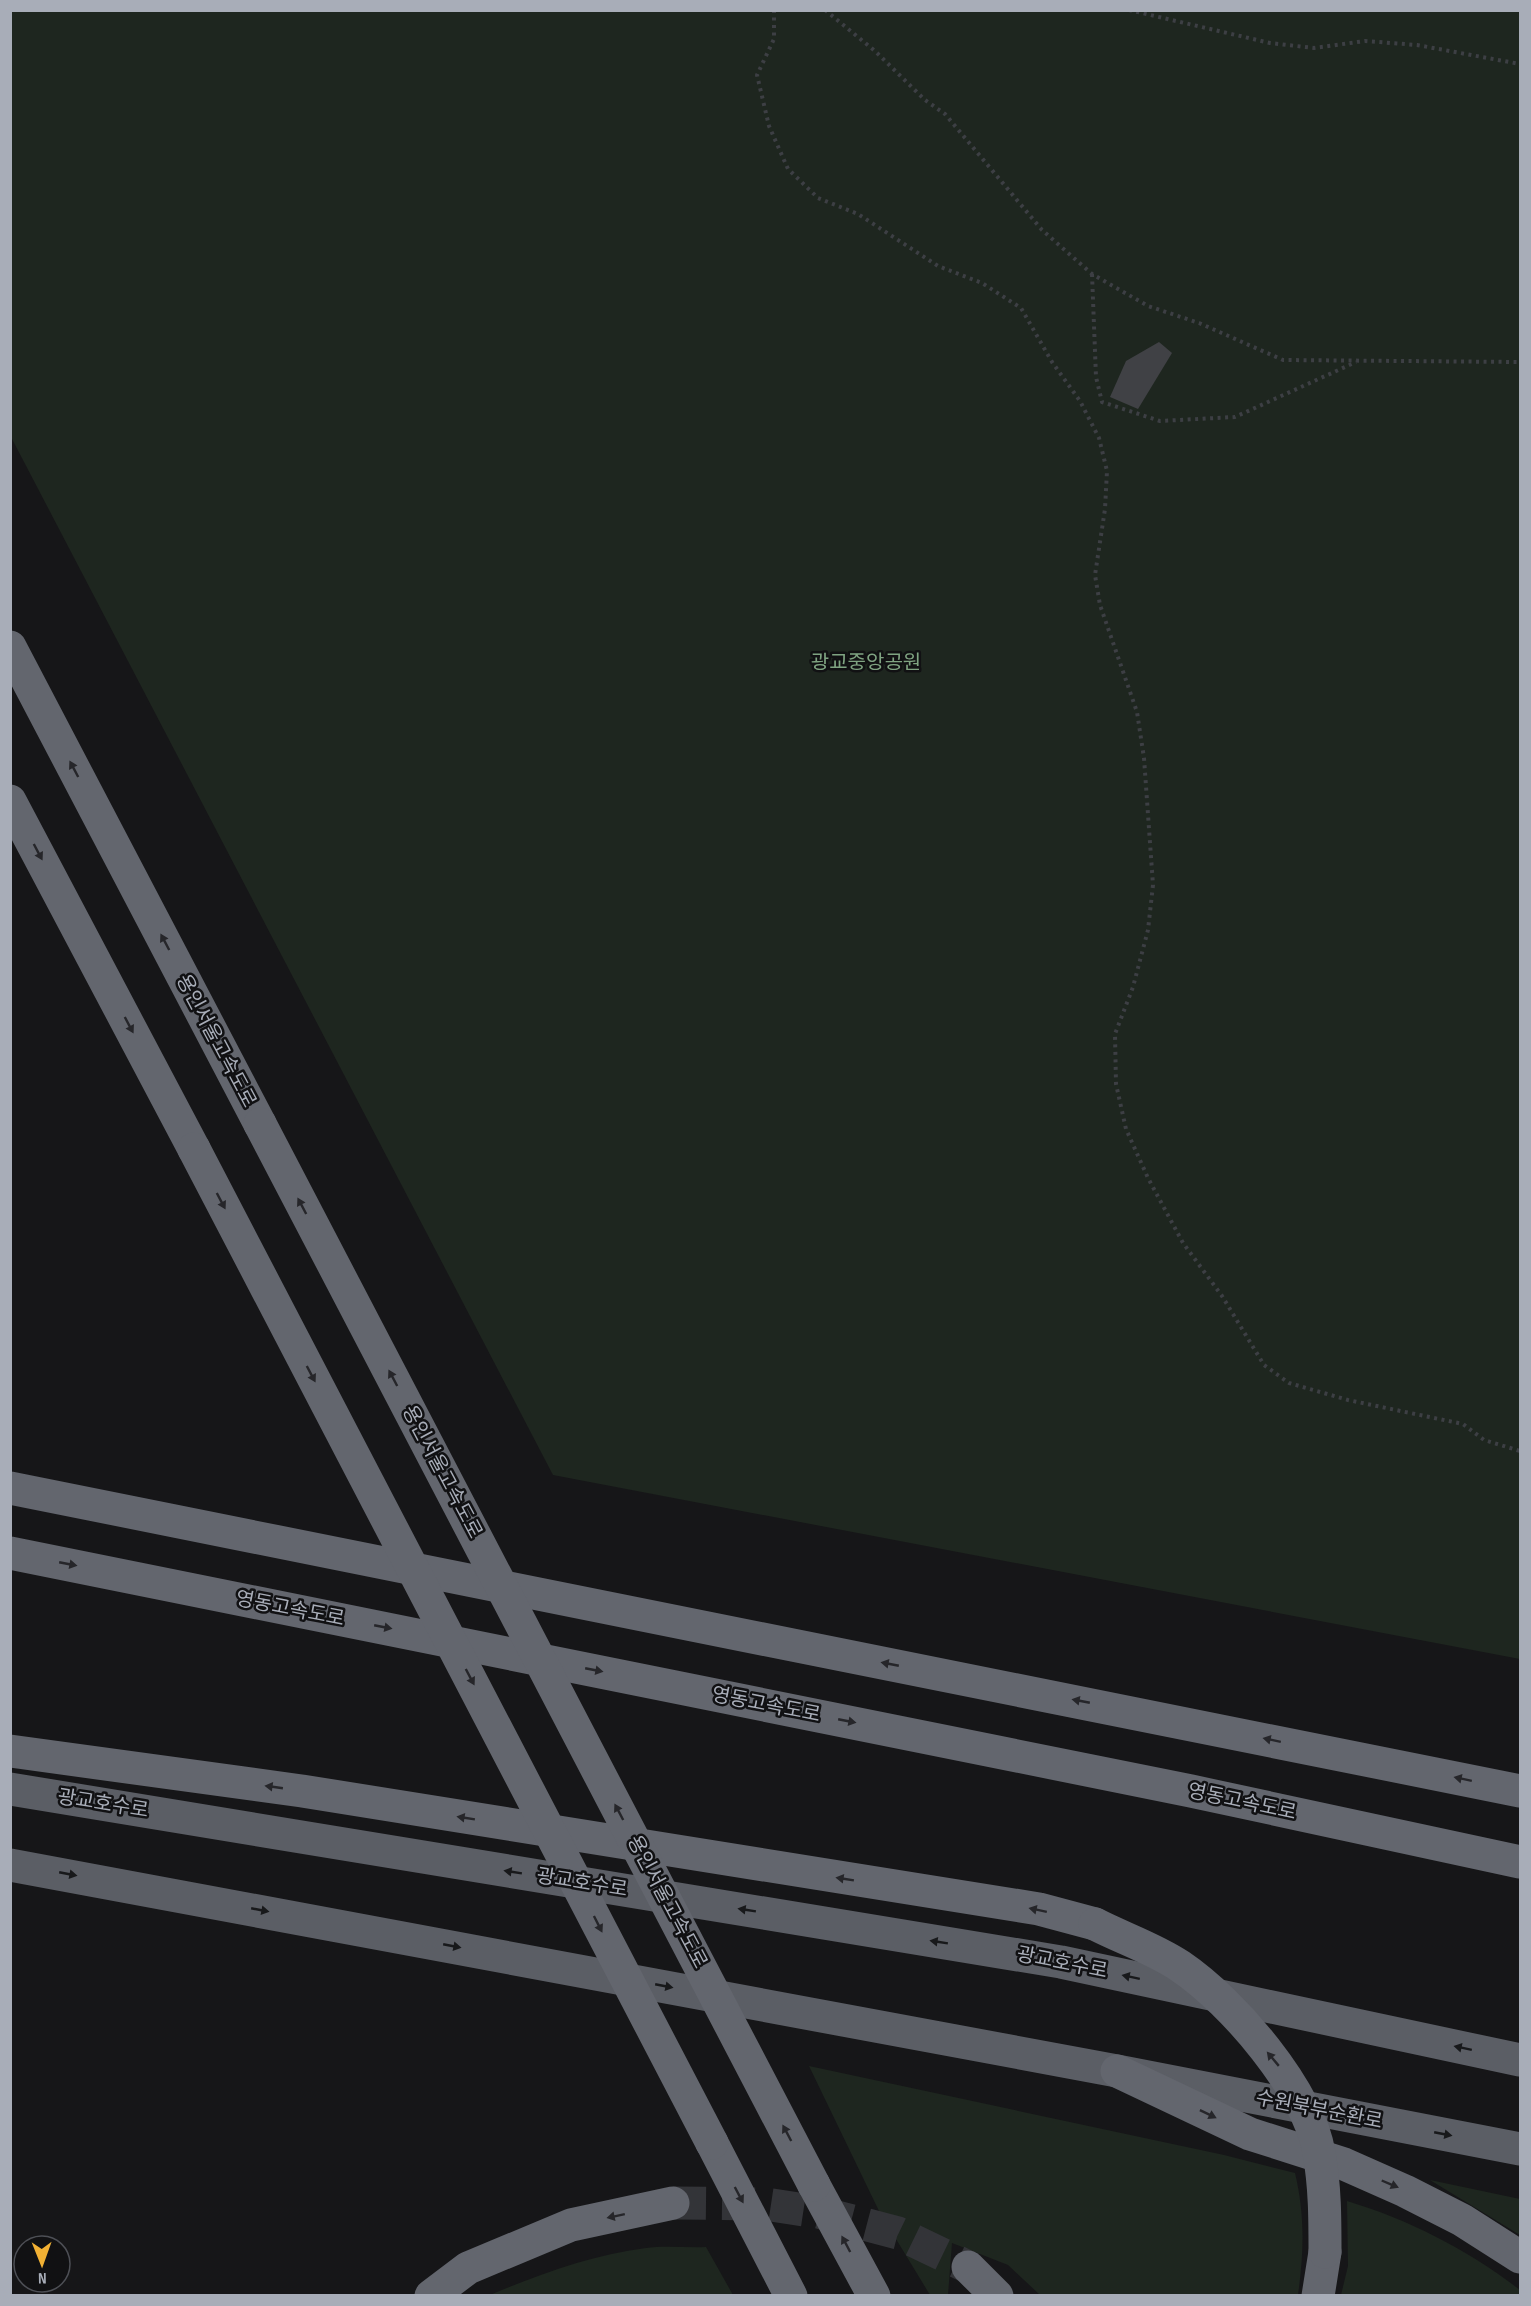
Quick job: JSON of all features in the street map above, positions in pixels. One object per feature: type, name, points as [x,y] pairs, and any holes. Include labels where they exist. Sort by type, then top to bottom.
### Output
[{"type":"highway","name":"용인서울고속도로","points":[[10,647],[814,2185],[874,2295]]},
{"type":"highway","points":[[10,801],[792,2295]]},
{"type":"highway","points":[[10,1488],[1521,1791]]},
{"type":"highway","name":"영동고속도로","points":[[10,1553],[1179,1788],[1521,1863]]},
{"type":"highway","points":[[10,1751],[314,1793],[1039,1909],[1095,1924],[1180,1966],[1225,2004],[1283,2071],[1307,2114],[1319,2150],[1326,2204],[1325,2252],[1318,2295]]},
{"type":"highway","name":"광교호수로","points":[[10,1789],[1061,1962],[1521,2060]]},
{"type":"highway","points":[[10,1865],[1117,2071],[1250,2134],[1344,2164],[1405,2191],[1462,2220],[1521,2257]]},
{"type":"highway","name":"수원북부순환로","points":[[1117,2071],[1521,2150]]},
{"type":"highway","points":[[430,2295],[468,2268],[572,2225],[673,2204]]},
{"type":"highway","points":[[968,2267],[997,2295]]},
{"type":"path","points":[[774,10],[774,39],[757,75],[769,126],[788,169],[818,198],[858,214],[919,255],[939,266],[982,283],[1021,308],[1052,362],[1080,401],[1099,438],[1107,471],[1105,509],[1095,575],[1100,605],[1137,712],[1144,758],[1153,885],[1148,930],[1133,987],[1115,1034],[1116,1084],[1126,1129],[1148,1178],[1183,1243],[1222,1296],[1264,1365],[1289,1383],[1348,1400],[1463,1424],[1485,1440],[1521,1451]]},
{"type":"path","points":[[825,10],[875,51],[925,100],[945,114],[1042,230],[1092,274],[1148,306],[1200,323],[1283,360],[1521,362]]},
{"type":"path","points":[[1129,10],[1270,43],[1314,48],[1365,41],[1417,45],[1521,64]]},
{"type":"path","points":[[1092,274],[1096,377],[1102,402],[1160,420],[1235,417],[1359,361]]},
{"type":"green space","name":"광교중앙공원","points":[[10,11],[1520,11],[1520,1659],[553,1475],[11,437]]},
{"type":"green space","points":[[809,2066],[1224,2155],[1295,2173],[1301,2204],[1302,2234],[1298,2295],[1040,2295],[1008,2265],[952,2243],[948,2295],[930,2295],[879,2211]]},
{"type":"green space","points":[[1430,2180],[1520,2199],[1520,2235]]},
{"type":"green space","points":[[1347,2201],[1393,2217],[1459,2249],[1520,2290],[1520,2295],[1341,2295],[1348,2266]]},
{"type":"green space","points":[[653,2247],[706,2247],[733,2295],[490,2295],[547,2273],[606,2255]]},
{"type":"building","points":[[1159,342],[1172,353],[1138,409],[1110,397],[1126,361]]},
{"type":"tunnel","points":[[673,2203],[765,2204],[818,2212],[898,2233],[968,2267]]}]
